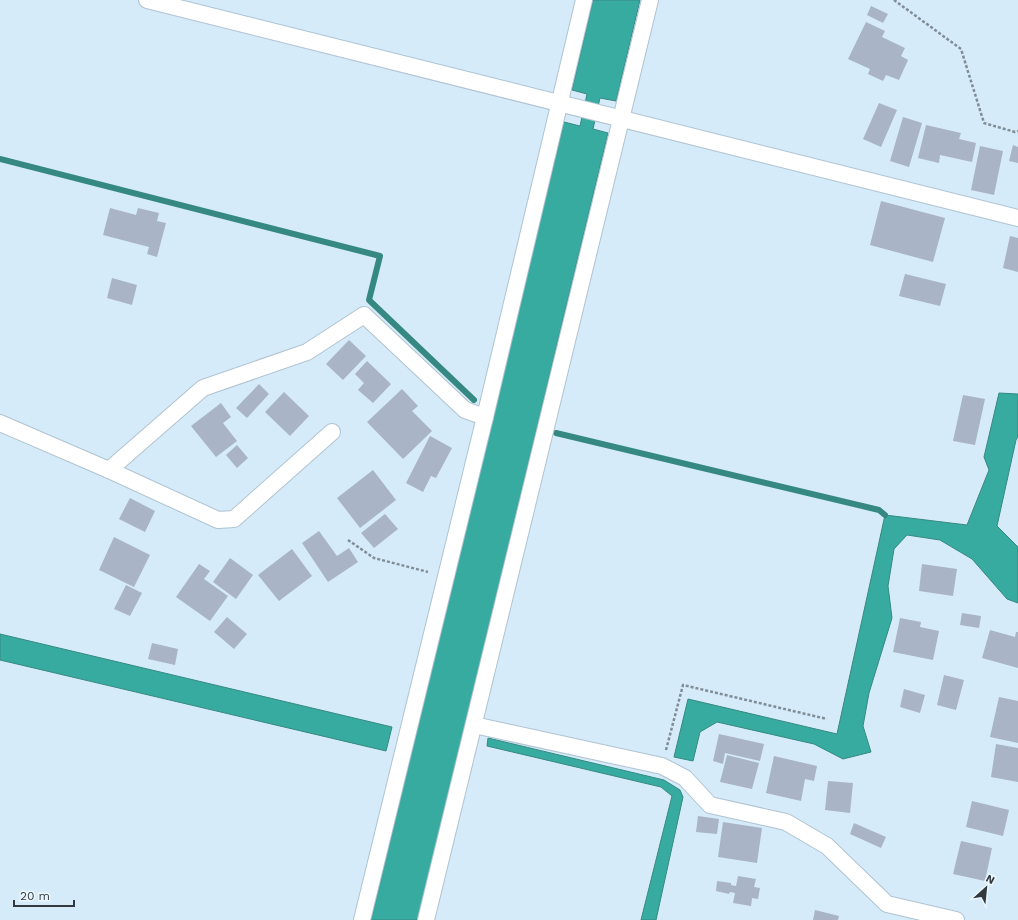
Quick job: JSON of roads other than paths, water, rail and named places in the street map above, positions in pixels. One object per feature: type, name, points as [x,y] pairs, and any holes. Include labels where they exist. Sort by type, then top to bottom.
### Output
[{"type":"street","points":[[146,0],[1018,218]]},
{"type":"street","points":[[362,920],[485,417],[584,0]]},
{"type":"street","points":[[426,920],[650,0]]},
{"type":"street","points":[[109,470],[203,388],[306,352],[364,315],[465,410],[485,417]]},
{"type":"street","points":[[0,422],[218,520],[234,520],[332,432]]},
{"type":"street","points":[[474,725],[662,766],[685,778],[710,805],[786,822],[827,846],[887,904],[956,920]]},
{"type":"waterway","points":[[0,159],[380,256],[369,300],[474,400]]},
{"type":"waterway","points":[[556,433],[879,510],[885,515]]}]
